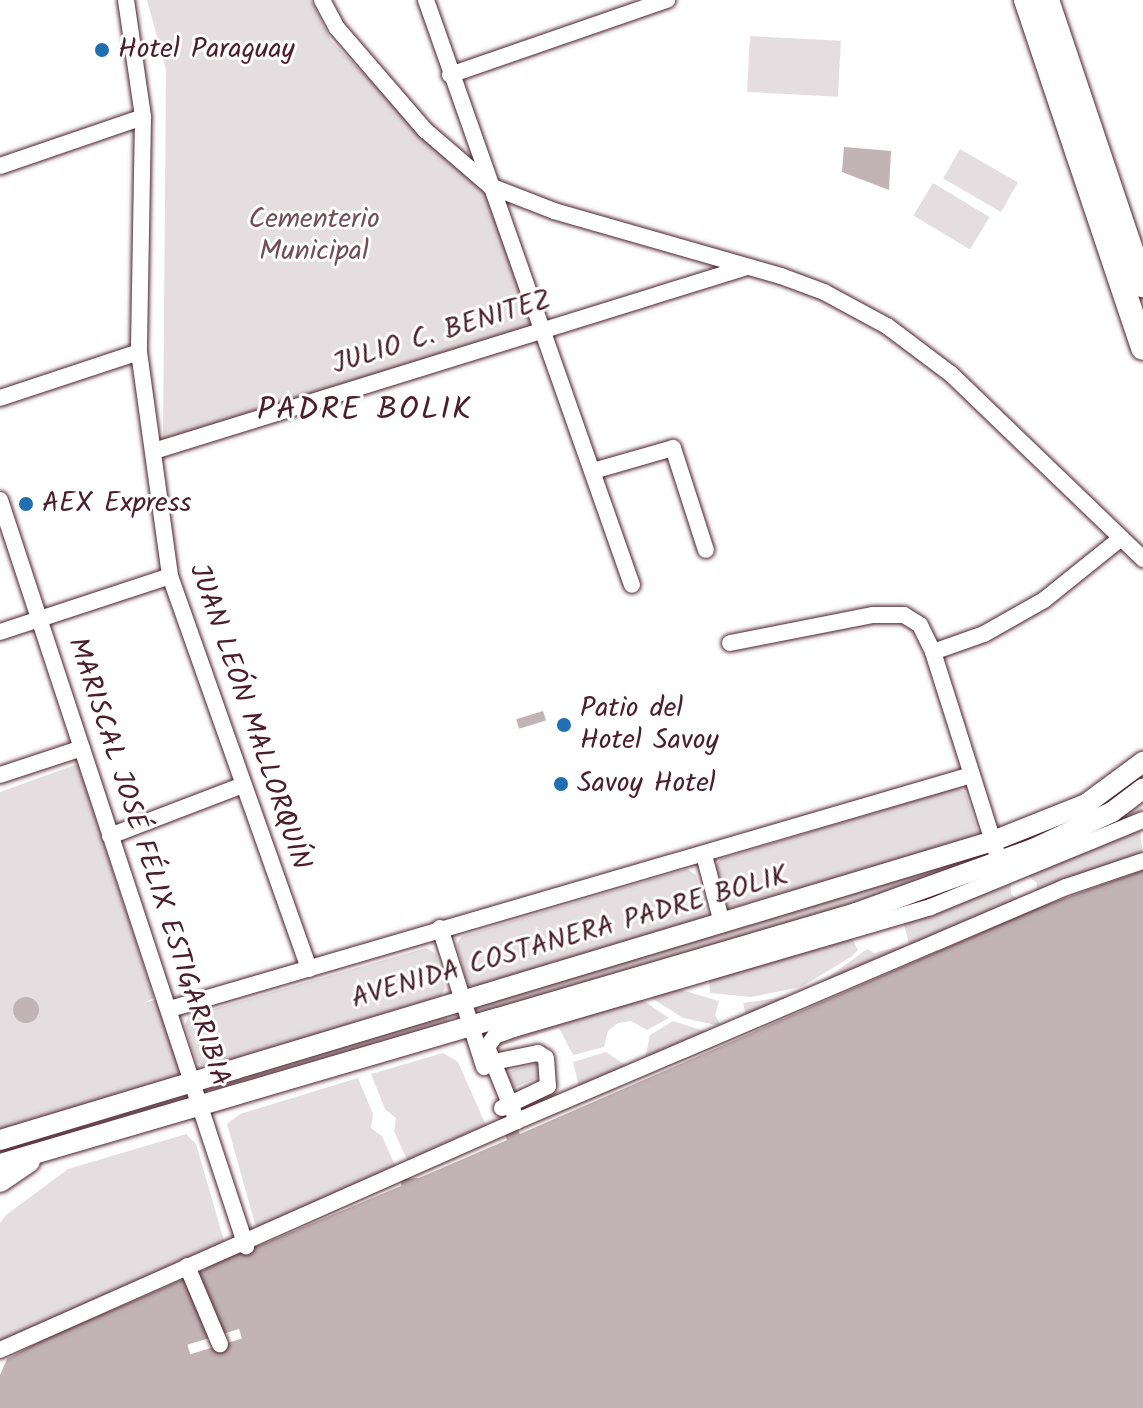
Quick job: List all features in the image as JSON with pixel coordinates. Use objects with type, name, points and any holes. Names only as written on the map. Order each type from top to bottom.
[{"type":"highway","points":[[1026,0],[1143,348]]},
{"type":"highway","points":[[1047,0],[1143,285]]},
{"type":"main road","name":"AVENIDA COSTANERA PADRE BOLIK","points":[[0,1140],[993,841],[1086,804],[1143,762]]},
{"type":"main road","name":"AVENIDA COSTANERA PADRE BOLIK","points":[[0,1164],[856,913],[1000,862],[1112,812],[1143,789]]},
{"type":"main road","points":[[0,1182],[58,1145]]},
{"type":"street","name":"JUAN LEÓN MALLORQUÍN","points":[[126,0],[143,117],[139,352],[170,576],[309,969]]},
{"type":"street","points":[[322,0],[337,28],[425,130],[490,186],[554,211],[824,292],[887,326],[962,385],[1143,559]]},
{"type":"street","points":[[426,0],[632,585]]},
{"type":"street","points":[[450,75],[667,0]]},
{"type":"street","points":[[0,166],[143,117]]},
{"type":"street","name":"JULIO C. BENITEZ","points":[[154,451],[745,267]]},
{"type":"street","points":[[0,398],[139,352]]},
{"type":"street","points":[[593,471],[673,448],[706,550]]},
{"type":"street","name":"MARISCAL JOSÉ FÉLIX ESTIGARRIBIA","points":[[0,500],[110,836],[195,1082],[245,1244]]},
{"type":"street","points":[[933,652],[984,634],[1044,600],[1121,538]]},
{"type":"street","points":[[0,632],[170,576]]},
{"type":"street","points":[[730,643],[873,615],[904,615],[920,625],[933,652],[1000,862]]},
{"type":"street","points":[[0,775],[82,748]]},
{"type":"street","points":[[170,1009],[971,775]]},
{"type":"street","points":[[110,836],[243,785]]},
{"type":"street","points":[[488,1063],[487,1047],[500,1034],[931,907],[1143,820]]},
{"type":"street","points":[[704,855],[722,923]]},
{"type":"street","points":[[0,1350],[187,1266],[245,1244],[1066,887],[1143,861]]},
{"type":"street","points":[[440,928],[467,1028],[488,1063],[512,1126]]},
{"type":"street","points":[[488,1063],[538,1053],[546,1058],[548,1086],[505,1106]]},
{"type":"street","points":[[187,1266],[220,1344]]},
{"type":"green space","name":"Cementerio Municipal","points":[[147,0],[311,0],[331,41],[485,192],[533,325],[163,440],[166,70]]},
{"type":"green space","points":[[750,36],[841,41],[838,97],[747,92]]},
{"type":"green space","points":[[960,149],[1018,182],[1001,212],[943,178]]},
{"type":"green space","points":[[933,183],[990,217],[970,250],[913,216]]},
{"type":"green space","points":[[78,764],[154,998],[143,1003],[166,997],[195,1082],[0,1140],[0,792]]},
{"type":"green space","points":[[957,788],[965,792],[979,836],[728,909],[716,866],[720,859]]},
{"type":"green space","points":[[1140,830],[1143,855],[1036,895],[1037,883],[1028,876]]},
{"type":"green space","points":[[985,851],[986,856],[928,882],[484,1013],[476,1009],[475,1004]]},
{"type":"green space","points":[[687,869],[696,875],[707,914],[703,921],[475,987],[467,984],[457,944],[462,936]]},
{"type":"green space","points":[[1011,884],[1011,894],[1020,901],[746,1016],[743,1003],[791,996],[819,984],[867,949],[874,953],[909,944],[904,924]]},
{"type":"green space","points":[[851,937],[858,950],[851,957],[801,987],[751,997],[710,993],[709,979]]},
{"type":"green space","points":[[426,948],[436,954],[445,988],[441,996],[207,1067],[197,1063],[185,1025],[189,1016]]},
{"type":"green space","points":[[678,989],[719,1001],[715,1015],[721,1026],[683,1018],[650,997]]},
{"type":"green space","points":[[638,997],[669,1018],[647,1030],[631,1021],[618,1023],[608,1031],[604,1047],[573,1055],[559,1028],[490,1049],[492,1041]]},
{"type":"green space","points":[[447,1014],[447,1024],[210,1090],[209,1086]]},
{"type":"green space","points":[[673,1021],[714,1034],[645,1059],[650,1035]]},
{"type":"green space","points":[[606,1052],[628,1067],[580,1090],[573,1062]]},
{"type":"green space","points":[[443,1053],[458,1062],[488,1130],[409,1164],[394,1131],[396,1118],[385,1109],[371,1074]]},
{"type":"green space","points":[[539,1063],[542,1076],[509,1090],[502,1073]]},
{"type":"green space","points":[[358,1078],[373,1114],[371,1128],[382,1136],[397,1170],[257,1231],[227,1124],[240,1114]]},
{"type":"green space","points":[[185,1093],[186,1100],[0,1156],[0,1145]]},
{"type":"green space","points":[[186,1134],[196,1144],[225,1244],[0,1345],[0,1223],[6,1215],[68,1169]]},
{"type":"shaded area","points":[[844,147],[891,151],[889,190],[842,172]]},
{"type":"shaded area","points":[[543,711],[546,721],[519,729],[516,719]]},
{"type":"shaded area","points":[[1143,870],[1143,1408],[0,1408],[0,1375],[7,1359],[42,1340],[196,1274],[253,1243],[256,1247],[401,1186],[402,1179],[419,1178],[507,1140],[505,1135],[517,1129],[520,1134],[1035,909]]},
{"type":"shaded area","points":[[26,997],[35,1001],[39,1010],[35,1019],[26,1023],[17,1019],[13,1010],[17,1001]]},
{"type":"pier","points":[[239,1329],[242,1339],[190,1354],[187,1345]]},
{"type":"place","name":"Hotel Paraguay","points":[[102,50]]},
{"type":"place","name":"AEX Express","points":[[26,504]]},
{"type":"place","name":"Patio del Hotel Savoy","points":[[564,725]]},
{"type":"place","name":"Savoy Hotel","points":[[561,784]]},
{"type":"district","name":"PADRE BOLIK","points":[[365,411]]}]
